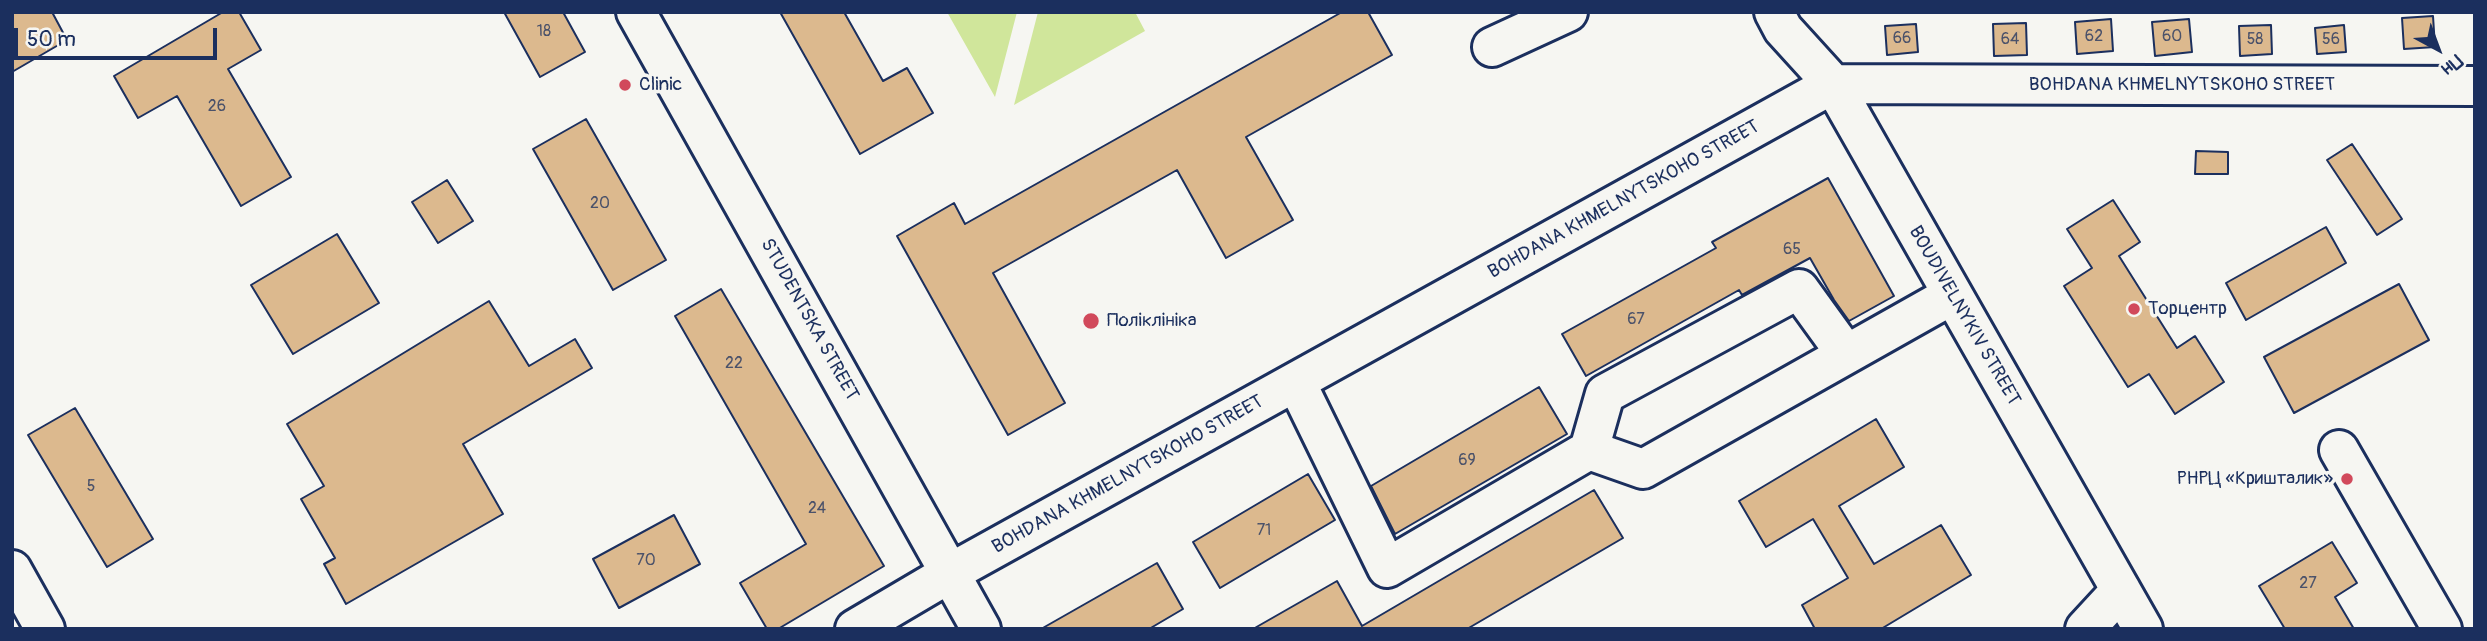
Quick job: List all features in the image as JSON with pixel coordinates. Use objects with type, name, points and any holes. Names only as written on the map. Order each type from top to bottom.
[{"type":"street","name":"STUDENTSKA STREET","points":[[636,12],[981,629]]},
{"type":"street","points":[[1492,47],[1568,12]]},
{"type":"street","name":"BOUDIVELNYKIV STREET","points":[[1774,12],[1783,29],[1833,85],[2143,629]]},
{"type":"street","name":"BOHDANA KHMELNYTSKOHO STREET","points":[[855,629],[950,573],[1833,85],[2475,86]]},
{"type":"street","points":[[1296,382],[1387,568],[1589,450],[1605,394],[1799,289],[1846,354]]},
{"type":"street","points":[[1589,450],[1643,469],[1952,295]]},
{"type":"street","points":[[2339,450],[2442,629]]},
{"type":"street","points":[[12,570],[45,629]]},
{"type":"street","points":[[2085,629],[2121,590]]},
{"type":"green space","points":[[947,12],[1017,12],[995,97]]},
{"type":"green space","points":[[1038,12],[1135,12],[1145,31],[1014,105]]},
{"type":"building","points":[[12,12],[52,12],[67,40],[12,72]]},
{"type":"building","points":[[223,12],[239,12],[261,50],[228,69],[291,177],[241,206],[177,96],[138,118],[114,76]]},
{"type":"building","points":[[504,12],[563,12],[585,52],[540,77]]},
{"type":"building","points":[[780,12],[844,12],[883,81],[907,68],[933,113],[860,154]]},
{"type":"building","points":[[1342,12],[1368,12],[1392,55],[1246,137],[1293,220],[1226,258],[1177,170],[993,273],[1065,403],[1008,435],[897,236],[954,203],[965,224]]},
{"type":"building","points":[[2433,16],[2435,47],[2404,49],[2402,18]]},
{"type":"building","points":[[2111,19],[2113,51],[2077,54],[2075,22]]},
{"type":"building","points":[[2189,19],[2192,52],[2155,56],[2152,22]]},
{"type":"building","points":[[2026,23],[2027,55],[1994,56],[1993,24]]},
{"type":"building","points":[[1916,24],[1918,52],[1887,55],[1885,26]]},
{"type":"building","points":[[2271,25],[2272,54],[2240,56],[2239,26]]},
{"type":"building","points":[[2344,25],[2346,52],[2317,54],[2315,28]]},
{"type":"building","points":[[586,119],[666,260],[613,290],[533,149]]},
{"type":"building","points":[[2352,144],[2402,219],[2377,235],[2327,160]]},
{"type":"building","points":[[2196,151],[2228,152],[2228,174],[2195,174]]},
{"type":"building","points":[[1828,178],[1894,296],[1849,321],[1810,258],[1742,295],[1739,290],[1586,376],[1562,334],[1716,248],[1712,242]]},
{"type":"building","points":[[447,180],[473,221],[438,243],[412,202]]},
{"type":"building","points":[[2113,200],[2140,242],[2119,256],[2177,348],[2195,336],[2224,382],[2175,414],[2149,374],[2128,387],[2064,286],[2092,268],[2067,229]]},
{"type":"building","points":[[2326,227],[2346,263],[2246,320],[2226,283]]},
{"type":"building","points":[[337,234],[379,303],[293,354],[251,285]]},
{"type":"building","points":[[2399,284],[2429,340],[2294,413],[2264,357]]},
{"type":"building","points":[[721,289],[884,566],[778,629],[767,629],[740,583],[806,544],[675,316]]},
{"type":"building","points":[[489,301],[529,366],[575,339],[592,368],[463,444],[503,514],[346,604],[324,564],[335,558],[301,499],[324,486],[287,424]]},
{"type":"building","points":[[1539,387],[1567,434],[1395,534],[1371,486]]},
{"type":"building","points":[[75,408],[153,539],[107,567],[28,435]]},
{"type":"building","points":[[1876,419],[1904,467],[1839,506],[1874,564],[1941,525],[1971,575],[1881,629],[1815,629],[1802,605],[1848,578],[1813,519],[1766,547],[1739,501]]},
{"type":"building","points":[[1308,474],[1335,520],[1220,588],[1193,542]]},
{"type":"building","points":[[1594,490],[1623,538],[1467,629],[1253,629],[1337,581],[1362,626]]},
{"type":"building","points":[[674,515],[700,564],[619,608],[593,559]]},
{"type":"building","points":[[2332,542],[2357,583],[2335,597],[2354,629],[2285,629],[2259,586]]},
{"type":"building","points":[[1157,563],[1183,609],[1149,629],[1041,629]]},
{"type":"place","name":"Clinic","points":[[625,85]]},
{"type":"place","name":"Торцентр","points":[[2134,309]]},
{"type":"place","name":"Поліклініка","points":[[1091,321]]},
{"type":"place","name":"РНРЦ «Кришталик»","points":[[2347,479]]}]
